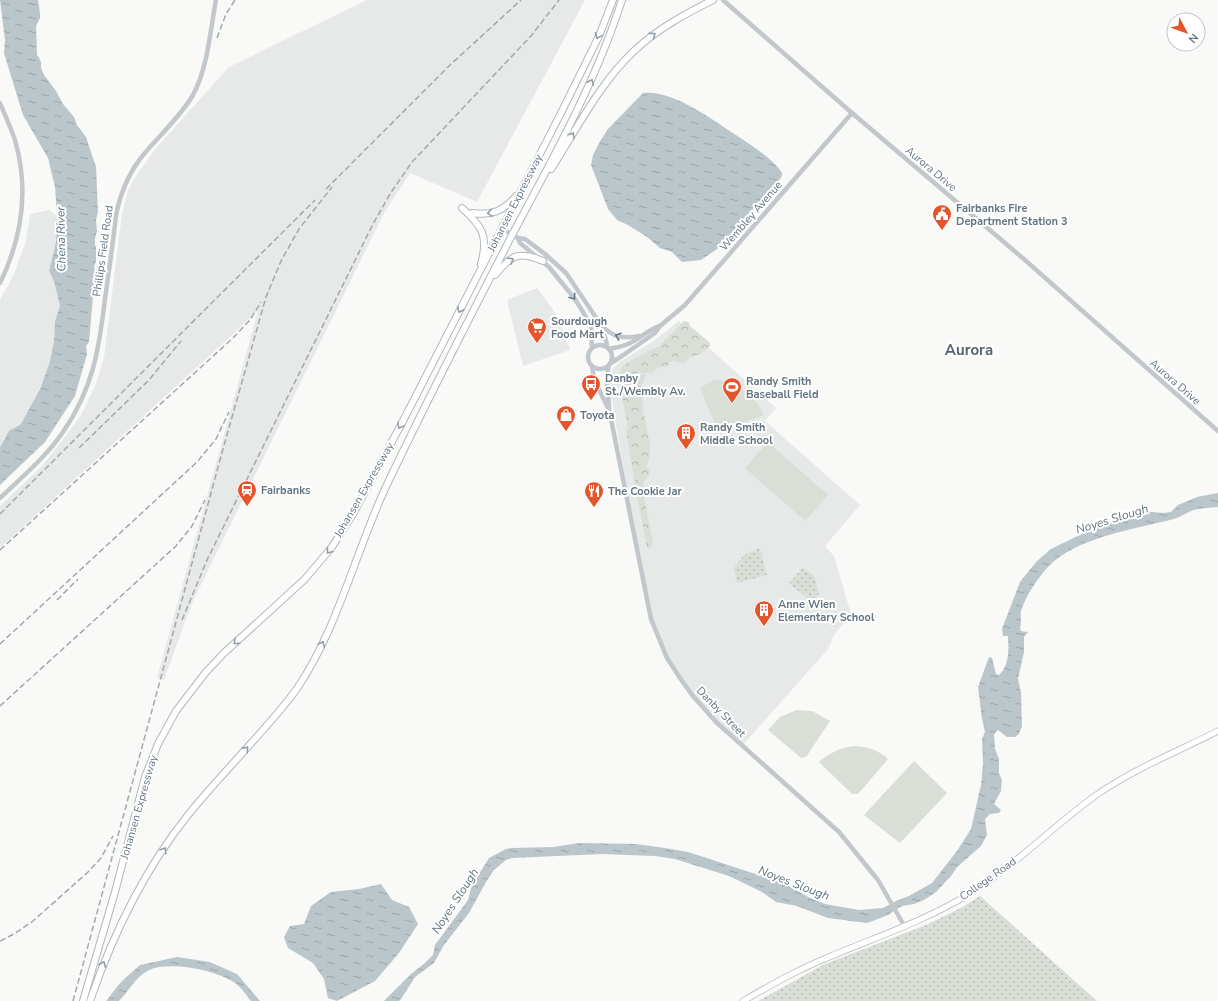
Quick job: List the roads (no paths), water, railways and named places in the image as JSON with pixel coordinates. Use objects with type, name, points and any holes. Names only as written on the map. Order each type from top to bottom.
[{"type":"highway","name":"Johansen Expressway","points":[[83,1001],[115,892],[144,782],[152,758],[166,730],[185,699],[206,672],[224,653],[304,579],[317,565],[341,533],[368,486],[524,186],[586,64],[613,0]]},
{"type":"highway","name":"Johansen Expressway","points":[[90,1001],[118,929],[139,889],[162,853],[188,816],[212,787],[279,712],[315,660],[384,491],[487,285],[515,237],[595,72],[622,0]]},
{"type":"highway","points":[[530,204],[599,93],[621,64],[657,31],[713,0]]},
{"type":"highway","points":[[472,213],[489,214],[499,211],[512,201],[524,186]]},
{"type":"highway","points":[[462,208],[480,227],[484,238],[484,252],[478,276]]},
{"type":"highway","points":[[487,285],[503,266],[514,257],[525,255],[543,261]]},
{"type":"main road","name":"College Road","points":[[743,1001],[794,972],[905,927],[949,905],[989,881],[1104,790],[1142,768],[1218,731]]},
{"type":"street","name":"Phillips Field Road","points":[[0,498],[53,446],[69,422],[85,392],[92,375],[99,346],[116,215],[121,196],[128,178],[136,164],[180,114],[196,89],[204,66],[216,0]]},
{"type":"street","name":"Aurora Drive","points":[[723,0],[852,113],[1025,260],[1218,431]]},
{"type":"street","points":[[0,103],[16,145],[22,175],[23,196],[16,243],[0,283]]},
{"type":"street","name":"Wembley Avenue","points":[[610,364],[655,333],[660,326],[685,305],[852,113]]},
{"type":"street","points":[[502,229],[515,237],[520,243],[543,261],[555,273],[575,299],[591,325],[592,348]]},
{"type":"street","points":[[515,237],[525,239],[545,254],[566,273],[599,322],[609,333],[626,338],[641,336]]},
{"type":"street","points":[[599,322],[612,356],[610,364],[606,368],[598,369],[589,363],[587,356],[592,348],[599,344],[608,348]]},
{"type":"street","name":"Wembley Avenue","points":[[608,348],[624,346],[660,326]]},
{"type":"street","name":"Danby Street","points":[[610,364],[606,378],[609,410],[651,619],[667,658],[692,695],[716,722],[840,832],[878,880],[905,927]]},
{"type":"street","name":"Danby Street","points":[[592,366],[594,379],[609,410]]},
{"type":"water","name":"Chena River","points":[[0,0],[38,0],[40,18],[36,26],[37,55],[41,62],[41,68],[44,75],[56,91],[63,104],[74,117],[77,125],[86,137],[96,167],[98,212],[96,220],[96,261],[94,267],[95,273],[89,342],[86,346],[87,354],[75,396],[45,442],[0,485],[0,447],[9,431],[21,424],[40,389],[50,361],[54,341],[55,321],[60,306],[54,281],[49,271],[56,242],[57,216],[55,187],[48,158],[23,115],[4,53],[5,40]]},
{"type":"water","points":[[643,93],[654,93],[667,96],[692,107],[760,152],[781,171],[781,178],[717,249],[701,260],[682,262],[672,252],[660,248],[647,237],[617,220],[608,209],[591,165],[593,155],[608,129]]},
{"type":"water","points":[[1218,493],[1218,507],[1190,511],[1179,517],[1116,533],[1082,544],[1053,562],[1039,578],[1027,596],[1021,611],[1021,631],[1028,632],[1024,637],[1024,652],[1018,679],[1021,693],[1022,726],[1019,734],[1015,737],[1007,737],[998,730],[994,734],[995,749],[999,759],[999,773],[1002,780],[1001,791],[994,804],[1001,810],[999,813],[990,814],[985,819],[987,835],[981,846],[957,867],[936,892],[924,900],[914,904],[902,906],[888,915],[867,923],[828,918],[797,906],[776,902],[762,892],[729,876],[675,859],[655,856],[602,854],[512,858],[506,860],[494,870],[469,913],[444,945],[434,963],[415,977],[399,1001],[384,1001],[411,974],[433,955],[435,945],[468,900],[472,885],[489,858],[506,849],[553,847],[580,843],[636,844],[665,848],[688,852],[783,883],[810,898],[825,904],[859,910],[883,908],[932,883],[957,851],[971,829],[981,785],[983,764],[982,739],[985,732],[978,687],[989,657],[992,658],[996,674],[999,675],[1007,662],[1008,636],[1003,636],[1002,629],[1020,582],[1037,561],[1051,549],[1088,531],[1142,511],[1163,513],[1171,512],[1178,505],[1197,497]]},
{"type":"water","points":[[381,884],[392,900],[409,907],[418,924],[399,953],[375,981],[337,1001],[328,998],[324,979],[313,963],[288,948],[284,937],[290,926],[304,924],[311,906],[331,892],[359,889]]},
{"type":"water","points":[[177,957],[210,962],[237,974],[260,1001],[251,1001],[237,985],[227,978],[193,968],[169,966],[158,967],[144,973],[136,980],[119,1001],[106,1001],[121,982],[140,965]]},
{"type":"railway","points":[[217,38],[226,14],[235,0]]},
{"type":"railway","points":[[326,189],[449,66],[521,0]]},
{"type":"railway","points":[[182,620],[207,560],[373,224],[390,194],[412,162],[531,36],[559,0]]},
{"type":"railway","points":[[73,1001],[223,449],[266,297],[281,261],[299,229],[332,187]]},
{"type":"railway","points":[[0,514],[315,200]]},
{"type":"railway","points":[[0,550],[233,338],[250,320],[261,302]]},
{"type":"railway","points":[[79,448],[149,380],[181,341]]},
{"type":"railway","points":[[0,644],[197,462],[216,439],[229,412]]},
{"type":"railway","points":[[0,706],[176,546],[192,526],[205,500]]},
{"type":"railway","points":[[57,600],[78,579]]},
{"type":"railway","points":[[0,941],[14,934],[33,921],[88,872],[101,858],[113,836]]},
{"type":"place","name":"Fairbanks Fire Department Station 3","points":[[942,231]]},
{"type":"place","name":"Sourdough Food Mart","points":[[537,344]]},
{"type":"place","name":"Danby St./Wembly Av.","points":[[591,401]]},
{"type":"place","name":"Randy Smith Baseball Field","points":[[732,404]]},
{"type":"place","name":"Toyota","points":[[566,432]]},
{"type":"place","name":"Randy Smith Middle School","points":[[686,450]]},
{"type":"place","name":"Fairbanks","points":[[247,507]]},
{"type":"place","name":"The Cookie Jar","points":[[594,508]]},
{"type":"place","name":"Anne Wien Elementary School","points":[[764,627]]},
{"type":"district","name":"Aurora","points":[[969,350]]},
{"type":"water label","name":"Noyes Slough","points":[[1112,519]]},
{"type":"water label","name":"Noyes Slough","points":[[794,883]]},
{"type":"water label","name":"Noyes Slough","points":[[455,901]]}]
